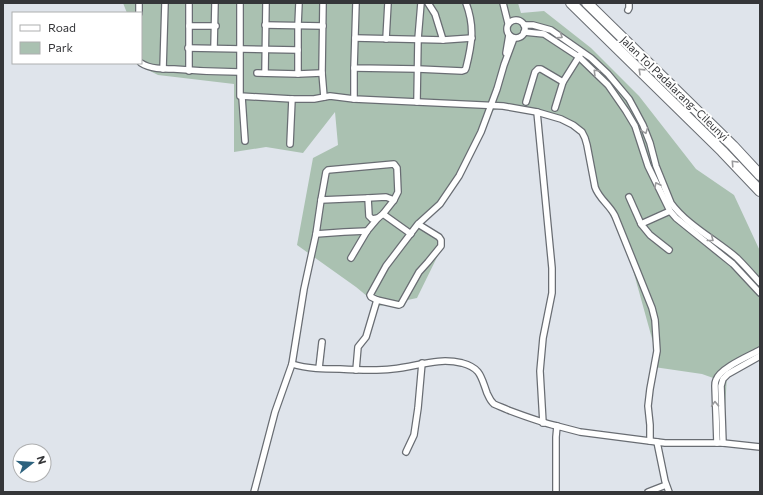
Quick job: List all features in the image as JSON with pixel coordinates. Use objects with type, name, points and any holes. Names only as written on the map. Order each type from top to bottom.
[{"type":"highway","name":"Jalan Tol Padalarang–Cileunyi","points":[[572,3],[722,151],[760,191]]},
{"type":"highway","name":"Jalan Tol Padalarang–Cileunyi","points":[[587,3],[760,175]]},
{"type":"street","points":[[163,69],[165,3]]},
{"type":"street","points":[[189,3],[189,71]]},
{"type":"street","points":[[214,48],[216,26],[215,3]]},
{"type":"street","points":[[240,3],[239,72],[245,141]]},
{"type":"street","points":[[265,73],[266,3]]},
{"type":"street","points":[[298,74],[299,3]]},
{"type":"street","points":[[323,3],[322,73],[324,97]]},
{"type":"street","points":[[354,98],[356,3]]},
{"type":"street","points":[[386,38],[388,3]]},
{"type":"street","points":[[417,102],[418,39],[421,3]]},
{"type":"street","points":[[428,3],[435,14],[443,40]]},
{"type":"street","points":[[354,68],[465,70],[471,49],[472,38],[472,28],[466,3]]},
{"type":"street","points":[[503,3],[511,21]]},
{"type":"street","points":[[628,10],[629,3]]},
{"type":"street","points":[[511,21],[520,21],[524,29]]},
{"type":"street","points":[[511,21],[507,29],[512,36]]},
{"type":"street","points":[[265,25],[322,26]]},
{"type":"street","points":[[512,36],[520,36],[524,29],[533,25],[551,30],[581,54],[608,85],[635,126],[648,166],[670,211],[676,218],[733,264],[760,293]]},
{"type":"street","points":[[189,26],[216,26]]},
{"type":"street","points":[[418,224],[439,237],[441,240],[440,246],[418,272],[401,304],[399,305],[377,300],[370,296],[386,266],[418,224],[440,204],[459,176],[480,132],[490,106],[512,36]]},
{"type":"street","points":[[355,38],[443,40],[472,38]]},
{"type":"street","points":[[188,48],[298,50]]},
{"type":"street","points":[[555,108],[563,82],[581,54]]},
{"type":"street","points":[[581,54],[591,58],[608,74],[629,100],[643,126],[656,166],[671,203],[683,216],[738,259],[760,284]]},
{"type":"street","points":[[142,64],[146,66],[163,69],[239,72]]},
{"type":"street","points":[[526,102],[535,72],[538,69],[541,69],[563,82]]},
{"type":"street","points":[[257,72],[298,74],[322,73]]},
{"type":"street","points":[[242,97],[292,99],[330,96],[520,109],[561,119],[573,125],[582,132],[587,145],[596,192],[612,210],[652,308],[655,320],[657,350],[648,406],[650,441]]},
{"type":"street","points":[[290,144],[292,99]]},
{"type":"street","points":[[537,112],[552,268],[552,293],[543,338],[540,371],[543,423]]},
{"type":"street","points":[[254,492],[275,412],[292,364],[304,289],[316,234],[326,172],[328,170],[394,164],[397,168],[398,192],[394,200],[383,214],[371,225],[351,258]]},
{"type":"street","points":[[321,200],[386,197],[394,200]]},
{"type":"street","points":[[368,198],[369,216],[372,219],[378,218]]},
{"type":"street","points":[[629,198],[641,224],[650,235],[669,250]]},
{"type":"street","points":[[641,224],[670,211]]},
{"type":"street","points":[[383,214],[411,234]]},
{"type":"street","points":[[316,234],[367,231]]},
{"type":"street","points":[[356,370],[358,347],[366,337],[377,300]]},
{"type":"street","points":[[319,368],[322,342]]},
{"type":"street","points":[[723,443],[718,386],[716,379],[726,368],[760,350]]},
{"type":"street","points":[[717,444],[718,386],[728,374],[760,356]]},
{"type":"street","points":[[292,364],[302,367],[356,370],[393,369],[442,360],[463,363],[474,367],[480,374],[490,399],[494,404],[543,423],[580,432],[665,443],[723,443],[760,447]]},
{"type":"street","points":[[406,452],[414,435],[422,363]]},
{"type":"street","points":[[556,492],[557,426]]},
{"type":"street","points":[[658,442],[668,492]]},
{"type":"street","points":[[648,492],[666,485]]},
{"type":"green space","points":[[123,3],[518,3],[521,13],[544,11],[591,48],[639,96],[696,169],[734,195],[760,251],[760,359],[727,375],[723,443],[717,443],[716,379],[702,374],[654,367],[656,353],[625,241],[597,192],[586,138],[555,117],[503,107],[489,112],[460,177],[421,223],[429,229],[442,247],[417,298],[379,306],[356,287],[297,245],[313,158],[338,145],[335,112],[303,153],[266,147],[234,152],[234,84],[158,75],[136,64],[142,64],[142,12],[127,12]]}]
